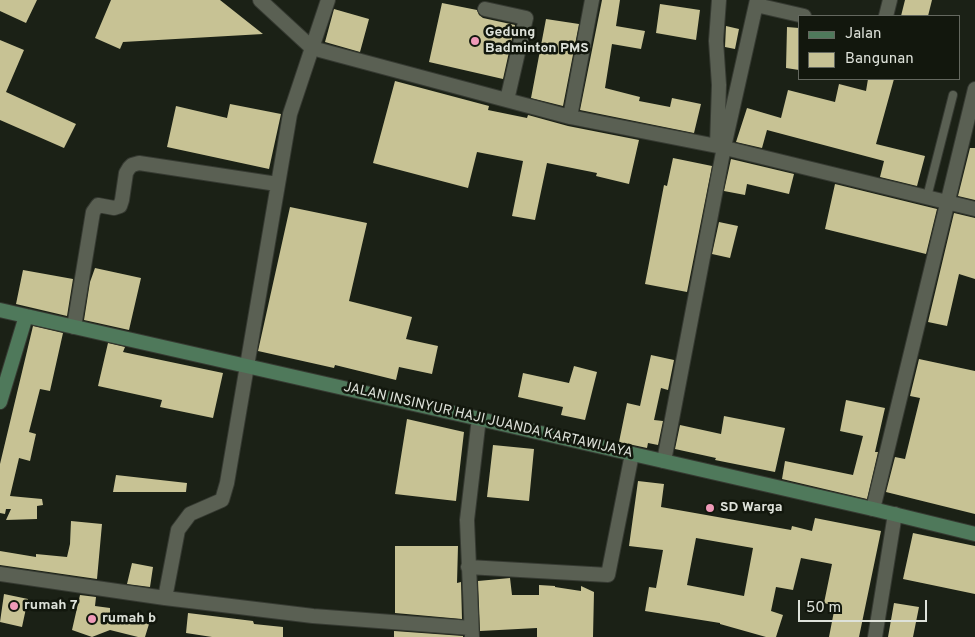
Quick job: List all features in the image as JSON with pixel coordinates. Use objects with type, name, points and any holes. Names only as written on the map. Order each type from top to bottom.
[{"type":"main road","name":"JALAN INSINYUR HAJI JUANDA KARTAWIJAYA","points":[[0,310],[480,418],[975,534]]},
{"type":"main road","points":[[0,402],[26,316]]},
{"type":"street","points":[[260,0],[312,48],[570,117],[721,147],[975,209]]},
{"type":"street","points":[[165,598],[178,530],[190,514],[222,500],[227,483],[290,114],[328,0]]},
{"type":"street","points":[[570,117],[592,0]]},
{"type":"street","points":[[718,0],[716,41],[721,147]]},
{"type":"street","points":[[886,15],[890,0]]},
{"type":"street","points":[[664,461],[721,147],[757,3],[800,15]]},
{"type":"street","points":[[485,9],[526,18],[507,100]]},
{"type":"street","points":[[873,509],[975,89]]},
{"type":"street","points":[[74,327],[94,212],[98,205],[114,208],[120,206],[126,173],[132,165],[139,163],[277,184]]},
{"type":"street","points":[[0,574],[165,598],[313,616],[471,632],[466,520],[480,418]]},
{"type":"street","points":[[468,567],[608,575],[632,454]]},
{"type":"street","points":[[875,637],[895,514]]},
{"type":"lane","points":[[927,197],[953,95]]},
{"type":"building","points":[[0,0],[37,0],[26,23],[0,11]]},
{"type":"building","points":[[111,0],[220,0],[263,34],[123,42],[120,49],[95,38]]},
{"type":"building","points":[[602,0],[620,0],[616,26],[645,31],[641,49],[612,44],[605,88],[640,97],[639,101],[670,107],[672,98],[701,104],[694,133],[580,110]]},
{"type":"building","points":[[905,0],[932,0],[928,15],[901,15]]},
{"type":"building","name":"Gedung Badminton PMS","points":[[442,3],[477,10],[483,18],[515,25],[503,79],[429,62]]},
{"type":"building","points":[[660,4],[700,10],[696,40],[656,33]]},
{"type":"building","points":[[334,9],[369,19],[360,52],[325,42]]},
{"type":"building","points":[[546,19],[579,24],[563,106],[531,98]]},
{"type":"building","points":[[726,26],[739,29],[735,49],[725,47]]},
{"type":"building","points":[[787,27],[798,28],[798,70],[786,68]]},
{"type":"building","points":[[0,40],[24,50],[6,92],[76,124],[64,148],[0,120]]},
{"type":"building","points":[[868,80],[894,80],[876,144],[925,156],[917,186],[880,177],[884,161],[767,130],[762,148],[736,142],[747,108],[781,118],[788,90],[835,102],[839,84],[866,91]]},
{"type":"building","points":[[395,81],[489,106],[488,110],[527,118],[528,115],[568,126],[639,140],[629,184],[596,176],[597,173],[547,163],[535,220],[512,216],[523,161],[477,152],[468,188],[373,163]]},
{"type":"building","points":[[230,104],[281,114],[269,169],[167,147],[176,106],[227,118]]},
{"type":"building","points":[[970,148],[975,148],[975,200],[958,196]]},
{"type":"building","points":[[673,158],[712,166],[687,292],[645,284],[664,185],[667,186]]},
{"type":"building","points":[[731,159],[794,174],[789,194],[747,184],[745,195],[724,191]]},
{"type":"building","points":[[835,184],[937,209],[926,254],[825,229]]},
{"type":"building","points":[[290,207],[367,223],[349,301],[412,317],[406,339],[438,346],[432,374],[399,367],[396,380],[335,365],[334,368],[258,351]]},
{"type":"building","points":[[954,213],[975,218],[975,279],[959,274],[947,326],[928,322]]},
{"type":"building","points":[[719,222],[738,226],[730,258],[712,254]]},
{"type":"building","points":[[95,268],[141,278],[129,330],[84,320],[90,282]]},
{"type":"building","points":[[23,270],[73,279],[67,316],[16,304]]},
{"type":"building","points":[[33,326],[63,333],[50,391],[40,389],[29,432],[36,434],[30,461],[19,458],[10,496],[42,499],[43,505],[37,506],[37,519],[6,520],[11,509],[6,509],[5,514],[0,513],[0,464]]},
{"type":"building","points":[[108,343],[125,347],[123,352],[223,373],[213,418],[160,407],[162,400],[98,386]]},
{"type":"building","points":[[651,355],[674,360],[668,390],[661,388],[654,420],[663,421],[658,445],[648,443],[647,448],[619,442],[627,403],[640,406]]},
{"type":"building","points":[[919,359],[975,371],[975,514],[886,492],[895,457],[905,459],[920,398],[910,396]]},
{"type":"building","points":[[574,366],[597,372],[585,420],[561,415],[563,407],[518,397],[523,373],[569,383]]},
{"type":"building","points":[[846,400],[885,408],[875,452],[878,452],[867,499],[782,479],[785,461],[853,475],[863,436],[840,431]]},
{"type":"building","points":[[724,416],[785,428],[775,472],[715,460],[716,458],[675,449],[680,425],[721,434]]},
{"type":"building","points":[[407,419],[464,432],[456,501],[395,494]]},
{"type":"building","points":[[493,445],[534,449],[529,501],[487,497]]},
{"type":"building","points":[[116,475],[187,483],[186,492],[113,492]]},
{"type":"building","points":[[638,481],[664,484],[661,507],[791,530],[792,526],[812,531],[815,518],[881,531],[859,637],[829,637],[835,606],[824,603],[832,564],[801,558],[793,590],[776,587],[771,611],[783,615],[776,637],[766,637],[720,623],[645,611],[649,587],[656,588],[663,550],[629,546]],"holes":[[[696,538],[753,548],[744,596],[687,585]]]},
{"type":"building","points":[[71,521],[102,524],[97,579],[0,565],[0,551],[36,557],[36,554],[67,557],[70,544]]},
{"type":"building","points":[[913,533],[975,546],[975,594],[903,579]]},
{"type":"building","points":[[395,546],[458,546],[457,583],[461,582],[462,619],[395,613]]},
{"type":"building","points":[[132,563],[153,567],[150,587],[127,584]]},
{"type":"building","points":[[510,578],[512,595],[539,595],[539,585],[581,591],[581,586],[594,592],[593,637],[537,637],[537,628],[480,631],[478,581]]},
{"type":"building","name":"rumah 7","points":[[4,594],[28,599],[22,627],[0,622]]},
{"type":"building","points":[[80,595],[96,597],[95,606],[110,608],[110,618],[149,624],[145,637],[110,630],[92,637],[72,630]]},
{"type":"building","points":[[894,603],[919,607],[913,637],[888,637]]},
{"type":"building","points":[[188,613],[253,621],[254,624],[283,627],[283,637],[212,637],[186,633]]},
{"type":"building","points":[[394,631],[463,636],[463,637],[394,637]]},
{"type":"place","name":"Gedung Badminton PMS","points":[[475,41]]},
{"type":"place","name":"SD Warga","points":[[710,508]]},
{"type":"place","name":"rumah 7","points":[[14,606]]},
{"type":"place","name":"rumah b","points":[[92,619]]}]
